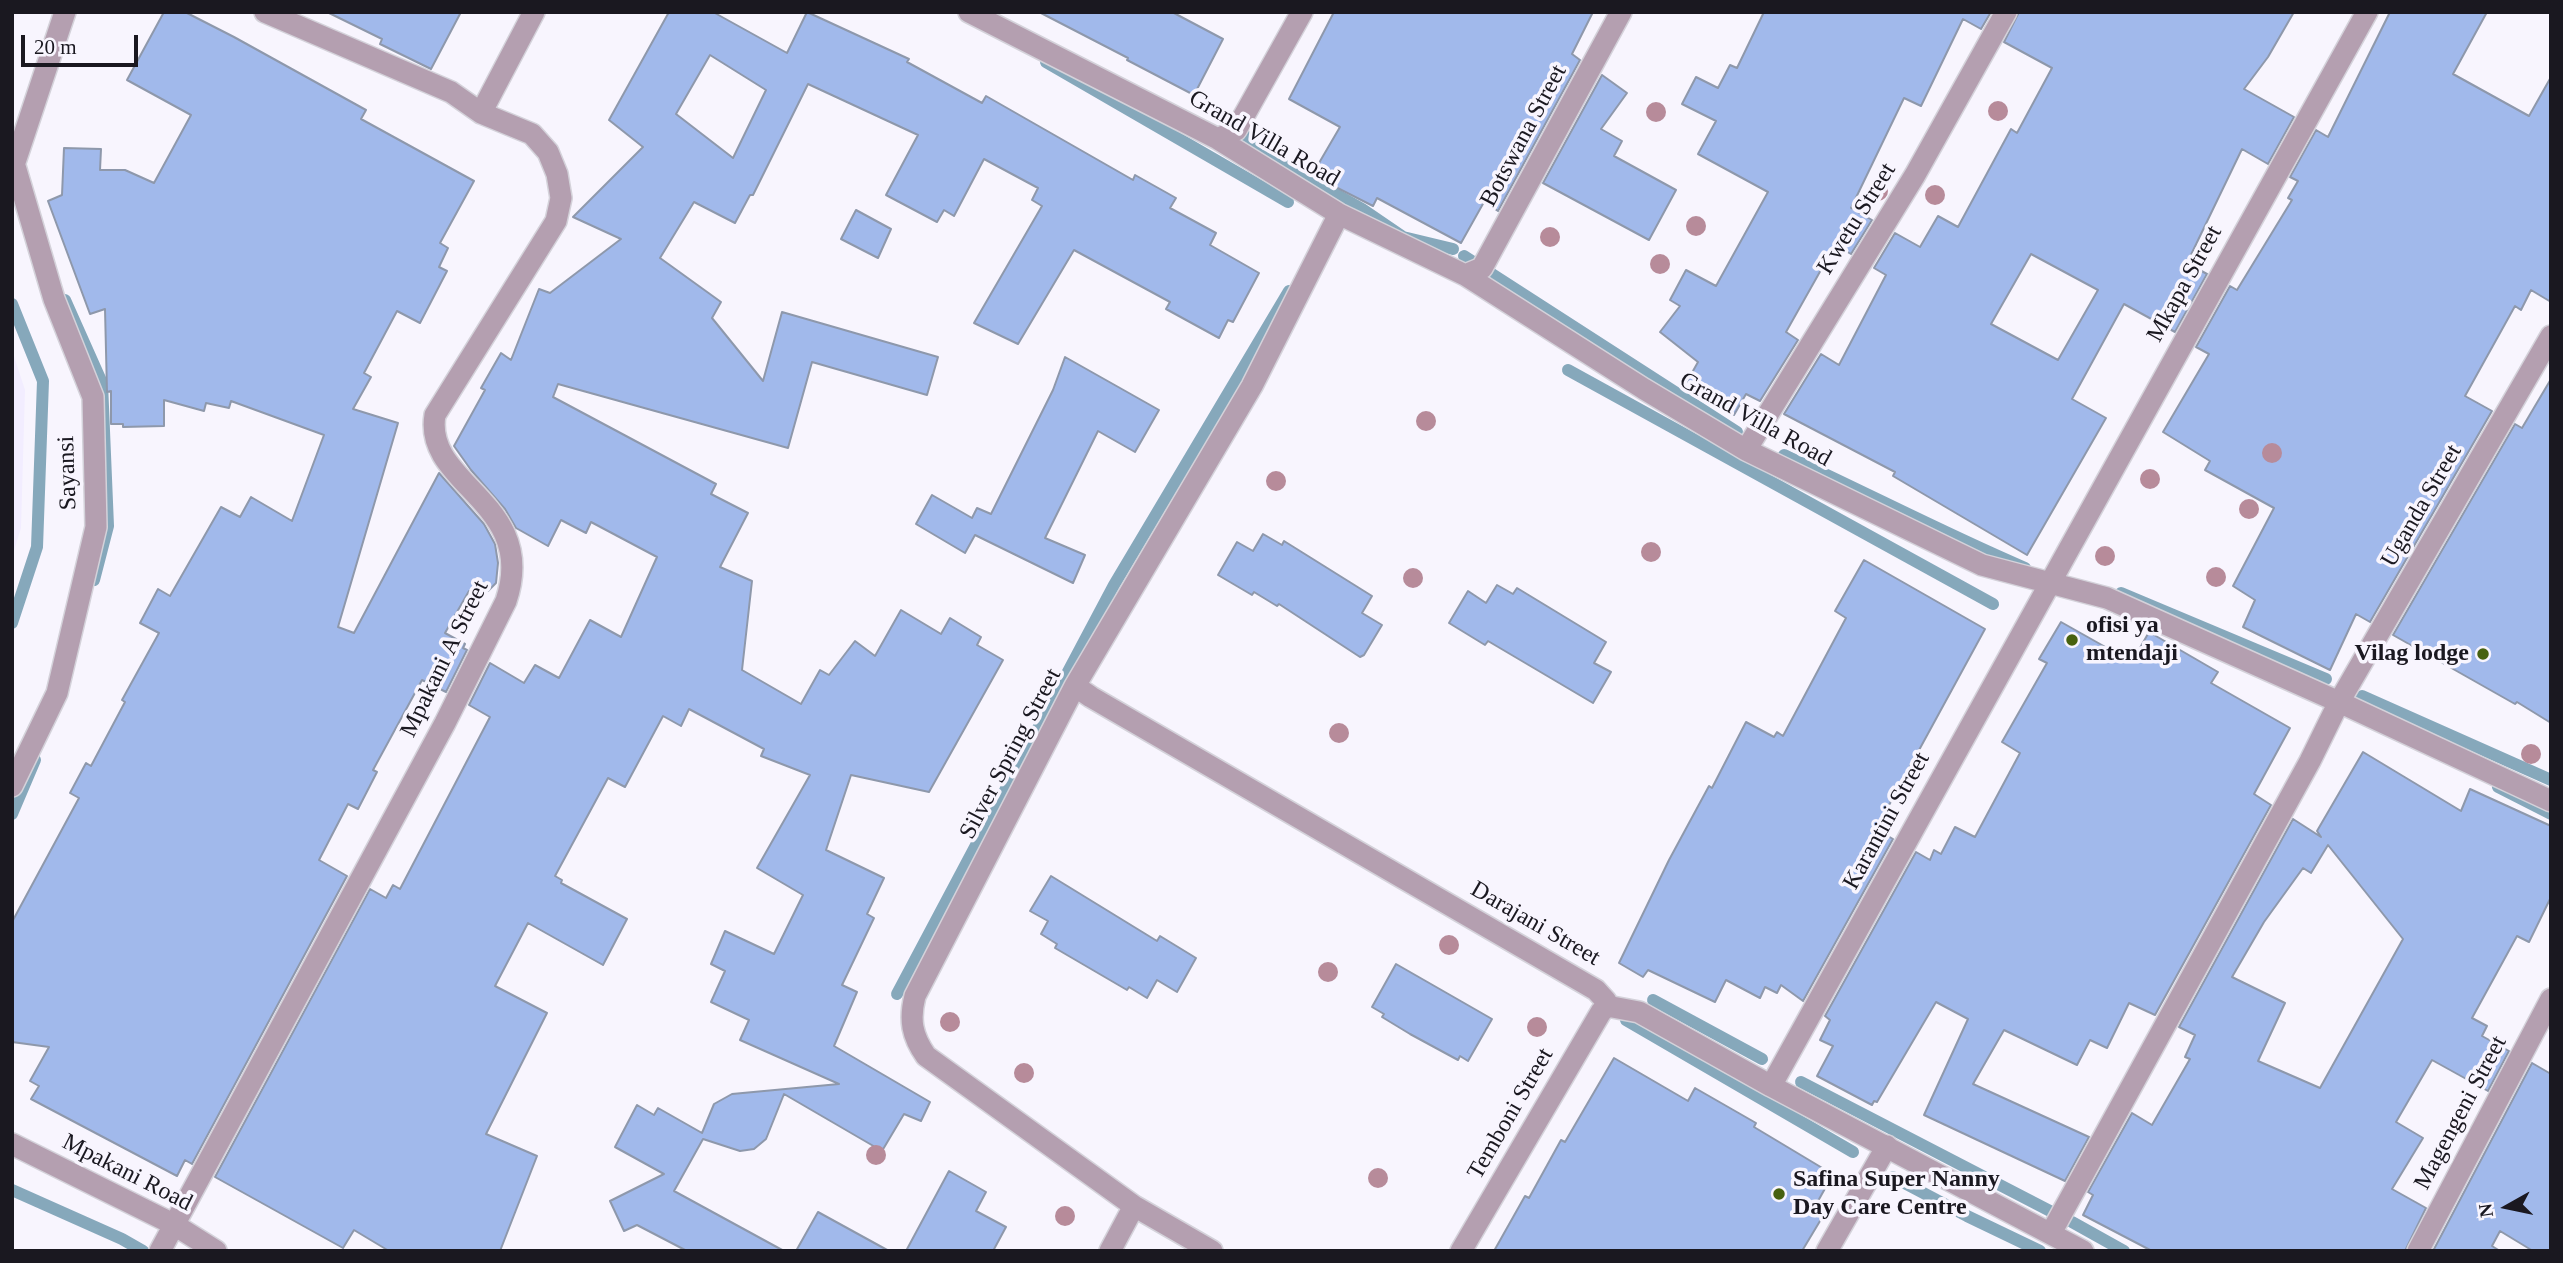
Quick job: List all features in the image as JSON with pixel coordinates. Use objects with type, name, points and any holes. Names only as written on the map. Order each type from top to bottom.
[{"type":"street","points":[[14,159],[65,12]]},
{"type":"street","name":"Mpakani A Street","points":[[160,1251],[445,723],[506,601],[513,581],[513,560],[508,540],[498,522],[439,451],[433,428],[435,415],[556,221],[561,198],[557,174],[548,152],[532,134],[481,113],[451,92],[265,12]]},
{"type":"street","points":[[481,113],[534,12]]},
{"type":"street","name":"Grand Villa Road","points":[[969,12],[1218,139],[1339,214],[1465,275],[1644,389],[1746,450],[1982,565],[2107,598],[2551,801]]},
{"type":"street","points":[[1218,139],[1236,130],[1302,12]]},
{"type":"street","name":"Botswana Street","points":[[1465,275],[1482,268],[1621,12]]},
{"type":"street","name":"Kwetu Street","points":[[1746,450],[1915,175],[2006,12]]},
{"type":"street","name":"Mkapa Street","points":[[2050,581],[2367,12]]},
{"type":"street","name":"Sayansi","points":[[12,786],[57,693],[96,527],[93,397],[54,299],[14,159]]},
{"type":"street","name":"Silver Spring Street","points":[[1212,1251],[1133,1206],[926,1056],[911,1028],[911,1012],[915,996],[1075,686],[1252,386],[1339,214]]},
{"type":"street","name":"Uganda Street","points":[[2051,1233],[2310,761],[2339,702],[2551,336]]},
{"type":"street","name":"Karantini Street","points":[[1771,1086],[2050,581]]},
{"type":"street","name":"Darajani Street","points":[[1075,686],[1595,990],[1606,1001],[1607,1006]]},
{"type":"street","name":"Magengeni Street","points":[[2418,1251],[2551,999]]},
{"type":"street","points":[[1607,1006],[1639,1012],[1771,1086],[2083,1251]]},
{"type":"street","name":"Temboni Street","points":[[1461,1251],[1607,1006]]},
{"type":"street","name":"Mpakani Road","points":[[12,1144],[173,1224],[216,1251]]},
{"type":"street","points":[[1827,1251],[1887,1146]]},
{"type":"street","points":[[1110,1251],[1133,1206]]},
{"type":"shaded area","points":[[12,350],[25,390],[21,528],[12,557]]},
{"type":"building","points":[[164,12],[185,12],[234,37],[366,110],[361,119],[474,181],[440,243],[448,248],[439,267],[447,271],[420,323],[397,311],[364,373],[371,377],[353,409],[398,423],[338,627],[354,633],[439,473],[484,524],[495,544],[498,563],[496,583],[488,591],[469,591],[445,633],[465,644],[463,648],[467,650],[446,692],[422,680],[373,770],[377,772],[358,809],[348,804],[319,860],[347,876],[192,1164],[185,1160],[177,1176],[31,1099],[39,1086],[30,1081],[49,1047],[12,1042],[12,922],[79,798],[70,793],[86,763],[91,766],[125,702],[122,700],[159,633],[140,623],[158,589],[170,596],[221,507],[240,517],[251,497],[292,521],[324,435],[231,401],[229,408],[206,403],[204,411],[164,400],[164,426],[123,427],[123,424],[111,424],[111,391],[107,392],[105,309],[90,314],[48,201],[62,195],[64,148],[101,149],[100,170],[125,170],[154,183],[191,115],[127,80]]},
{"type":"building","points":[[327,12],[461,12],[431,69],[380,44],[382,39]]},
{"type":"building","points":[[669,12],[713,12],[787,53],[807,12],[909,59],[907,62],[982,103],[986,96],[1133,180],[1135,175],[1176,198],[1170,208],[1216,233],[1210,245],[1259,273],[1233,322],[1228,320],[1219,338],[1166,309],[1170,302],[1074,250],[1018,344],[974,323],[1042,206],[1032,200],[1038,188],[984,159],[954,216],[944,210],[937,222],[886,195],[918,135],[808,84],[753,195],[750,195],[735,223],[694,202],[660,258],[721,302],[712,318],[763,381],[782,312],[938,357],[927,395],[812,362],[788,448],[558,384],[553,397],[716,484],[711,494],[748,513],[720,567],[752,581],[742,670],[801,704],[820,670],[829,675],[855,641],[875,656],[901,610],[941,634],[950,618],[981,637],[977,645],[1003,660],[929,792],[851,775],[826,850],[884,878],[867,914],[874,918],[842,985],[857,992],[834,1046],[930,1102],[921,1121],[904,1114],[882,1151],[784,1094],[766,1139],[754,1149],[740,1151],[703,1139],[674,1191],[784,1251],[687,1251],[637,1225],[624,1231],[610,1201],[664,1174],[615,1147],[637,1105],[654,1115],[658,1108],[702,1133],[714,1104],[732,1094],[839,1084],[740,1040],[749,1020],[711,1002],[725,971],[711,964],[725,931],[774,954],[803,895],[757,868],[810,775],[761,756],[764,749],[689,709],[681,726],[663,716],[625,787],[608,778],[555,876],[562,880],[561,883],[627,919],[603,965],[528,923],[495,986],[547,1013],[486,1134],[537,1156],[500,1251],[389,1251],[354,1230],[343,1248],[215,1177],[370,889],[386,898],[393,885],[400,889],[490,717],[469,705],[490,663],[524,683],[535,665],[559,678],[590,620],[621,637],[657,557],[591,522],[586,533],[561,520],[548,546],[516,528],[505,509],[454,446],[485,390],[481,388],[501,353],[511,360],[539,289],[550,293],[621,239],[573,217],[643,147],[609,120]],"holes":[[[710,55],[766,90],[733,158],[676,114]]]},
{"type":"building","points":[[1039,12],[1172,12],[1223,39],[1194,95]]},
{"type":"building","points":[[1334,12],[1593,12],[1572,54],[1580,60],[1498,211],[1484,202],[1461,243],[1377,198],[1373,206],[1312,175],[1340,127],[1289,99]]},
{"type":"building","points":[[1764,12],[1991,12],[1981,29],[1963,19],[1921,106],[1904,98],[1851,208],[1872,220],[1851,254],[1835,245],[1786,332],[1798,340],[1760,401],[1746,394],[1734,415],[1684,387],[1698,362],[1660,332],[1680,306],[1670,300],[1686,270],[1716,286],[1768,192],[1698,154],[1716,121],[1682,104],[1696,77],[1718,88],[1730,65],[1737,68]]},
{"type":"building","points":[[2019,12],[2294,12],[2268,57],[2244,89],[2294,117],[2268,164],[2242,149],[2187,263],[2207,274],[2175,332],[2124,304],[2072,399],[2106,418],[2027,555],[1893,476],[1895,472],[1784,414],[1821,354],[1839,365],[1886,275],[1874,268],[1895,233],[1920,247],[1938,216],[1958,227],[2011,129],[2017,133],[2052,68],[2004,42]],"holes":[[[2031,254],[2098,290],[2058,360],[1991,324]]]},
{"type":"building","points":[[2390,12],[2487,12],[2453,74],[2529,116],[2551,77],[2551,302],[2531,290],[2521,310],[2515,306],[2465,396],[2492,411],[2370,622],[2356,614],[2330,670],[2243,627],[2255,600],[2233,586],[2274,508],[2205,470],[2210,461],[2163,432],[2209,354],[2196,347],[2230,286],[2237,290],[2292,200],[2288,198],[2298,181],[2290,177],[2316,130],[2328,137]]},
{"type":"building","points":[[1602,75],[1627,93],[1601,129],[1622,141],[1614,156],[1676,190],[1649,240],[1543,183]]},
{"type":"building","points":[[856,210],[891,229],[878,258],[841,239]]},
{"type":"building","points":[[1065,357],[1159,410],[1135,452],[1098,431],[1045,538],[1085,555],[1073,583],[975,535],[965,553],[916,524],[932,495],[972,518],[977,508],[991,514],[1053,390]]},
{"type":"building","points":[[2551,379],[2551,723],[2393,635],[2515,424],[2522,428]]},
{"type":"building","points":[[1263,534],[1282,545],[1284,541],[1372,596],[1362,613],[1382,625],[1364,655],[1360,657],[1279,604],[1277,606],[1254,592],[1252,595],[1218,575],[1237,542],[1253,551]]},
{"type":"building","points":[[1864,560],[1985,629],[1876,829],[1893,839],[1803,1001],[1781,985],[1777,993],[1765,987],[1760,998],[1726,980],[1715,1002],[1648,970],[1643,977],[1619,963],[1669,860],[1709,786],[1712,788],[1746,722],[1774,737],[1777,732],[1783,736],[1846,618],[1835,611]]},
{"type":"building","points":[[1497,585],[1513,594],[1517,588],[1606,642],[1594,663],[1611,672],[1593,703],[1488,641],[1485,645],[1449,623],[1468,591],[1486,603]]},
{"type":"building","points":[[2061,622],[2132,662],[2149,632],[2218,672],[2211,683],[2290,728],[2254,794],[2271,805],[2155,1015],[2129,1003],[2107,1048],[2090,1040],[2077,1065],[2004,1030],[1973,1084],[2089,1137],[2065,1181],[1924,1115],[1968,1019],[1936,1002],[1877,1102],[1874,1101],[1872,1105],[1817,1076],[1833,1046],[1820,1040],[1830,1020],[1825,1016],[1916,852],[1930,860],[1934,850],[1941,854],[1955,827],[1975,837],[2020,753],[2002,742],[2047,663],[2039,659]]},
{"type":"building","points":[[2363,752],[2461,811],[2470,789],[2551,826],[2551,897],[2529,942],[2517,936],[2472,1018],[2487,1026],[2482,1036],[2509,1051],[2488,1091],[2432,1060],[2396,1122],[2423,1138],[2392,1189],[2426,1208],[2405,1251],[2152,1251],[2083,1215],[2093,1195],[2088,1192],[2132,1113],[2152,1125],[2190,1059],[2185,1057],[2195,1035],[2179,1027],[2293,819],[2321,837],[2317,831]],"holes":[[[2328,845],[2403,939],[2320,1088],[2258,1061],[2285,1003],[2232,977],[2264,922],[2303,868],[2311,873]]]},
{"type":"building","points":[[1051,876],[1157,941],[1160,936],[1196,958],[1177,992],[1157,980],[1147,998],[1129,987],[1127,990],[1055,948],[1057,944],[1041,934],[1048,921],[1030,911]]},
{"type":"building","points":[[1396,964],[1492,1019],[1468,1061],[1460,1056],[1458,1060],[1410,1034],[1382,1017],[1384,1014],[1372,1007]]},
{"type":"building","points":[[1614,1058],[1688,1101],[1695,1088],[1756,1123],[1754,1127],[1824,1169],[1818,1179],[1827,1185],[1813,1210],[1823,1216],[1802,1251],[1494,1251],[1525,1196],[1529,1198],[1561,1140],[1565,1142]]},
{"type":"building","points":[[2532,1063],[2551,1074],[2551,1251],[2533,1251],[2500,1231],[2492,1246],[2500,1251],[2433,1251]]},
{"type":"building","points":[[949,1171],[986,1192],[976,1211],[1006,1227],[993,1251],[906,1251]]},
{"type":"building","points":[[818,1212],[889,1251],[796,1251]]},
{"type":"waterway","points":[[1046,62],[1288,202]]},
{"type":"waterway","points":[[1227,121],[1278,162],[1362,209],[1403,237],[1453,249]]},
{"type":"waterway","points":[[1464,256],[1737,432]]},
{"type":"waterway","points":[[897,994],[1114,585],[1289,291]]},
{"type":"waterway","points":[[65,300],[102,383],[108,526],[94,580]]},
{"type":"waterway","points":[[12,304],[43,381],[37,547],[12,623]]},
{"type":"waterway","points":[[1568,370],[1993,604]]},
{"type":"waterway","points":[[1784,455],[2025,568]]},
{"type":"waterway","points":[[2121,593],[2326,679]]},
{"type":"waterway","points":[[2362,696],[2551,780]]},
{"type":"waterway","points":[[12,814],[35,760]]},
{"type":"waterway","points":[[2498,787],[2551,814]]},
{"type":"waterway","points":[[1653,1000],[1762,1059]]},
{"type":"waterway","points":[[1626,1020],[1853,1152]]},
{"type":"waterway","points":[[1801,1082],[2052,1212]]},
{"type":"waterway","points":[[1893,1177],[2040,1251]]},
{"type":"waterway","points":[[12,1190],[143,1251]]},
{"type":"waterway","points":[[2072,1222],[2124,1251]]},
{"type":"place","name":"ofisi ya mtendaji","points":[[2072,640]]},
{"type":"place","name":"Vilag lodge","points":[[2483,654]]},
{"type":"place","name":"Safina Super Nanny Day Care Centre","points":[[1779,1194]]}]
